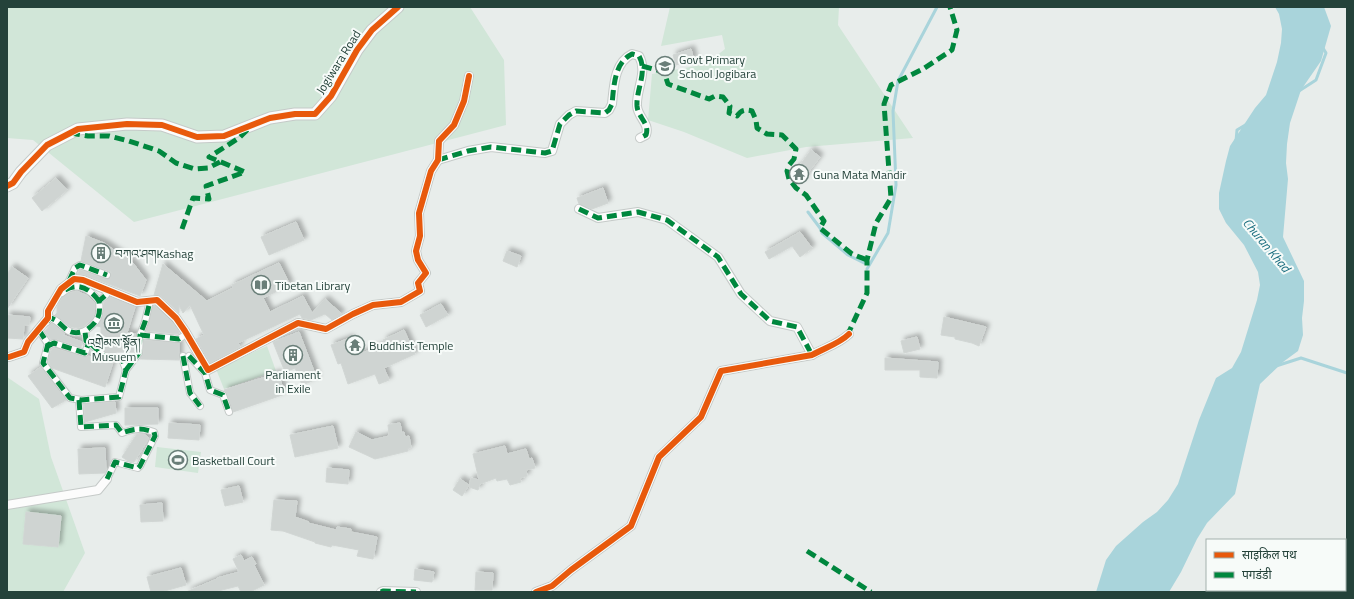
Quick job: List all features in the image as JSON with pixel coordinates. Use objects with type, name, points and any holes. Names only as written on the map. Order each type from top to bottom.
[{"type":"street","name":"Jogiwara Road","points":[[7,186],[14,183],[21,172],[47,145],[78,129],[127,124],[162,124],[197,137],[224,136],[270,118],[295,114],[315,114],[331,96],[357,50],[372,30],[398,7]]},
{"type":"street","points":[[438,160],[468,151],[491,147],[545,153],[552,151],[560,124],[570,115],[576,111],[605,113],[609,110],[612,104],[618,68],[626,57],[632,54],[639,56],[642,61],[643,72],[637,106],[641,118],[647,126],[647,131],[646,135],[640,138]]},
{"type":"street","points":[[39,331],[48,318],[48,311],[60,291],[74,279],[83,280],[137,302],[157,300],[176,318],[208,370],[298,323],[326,329],[353,314],[374,305],[401,302],[420,291],[418,283],[426,273],[418,260],[416,251],[420,236],[419,214],[431,171],[438,160],[439,141],[454,125],[464,101],[469,76]]},
{"type":"street","points":[[579,209],[598,218],[638,212],[667,220],[718,256],[741,294],[770,320],[797,327],[812,355]]},
{"type":"street","points":[[67,284],[75,268],[80,265],[107,275]]},
{"type":"street","points":[[7,357],[24,352],[28,342],[50,318],[56,319],[64,328],[71,332],[77,333],[85,331],[96,323],[100,311],[99,300],[87,289],[74,287],[66,289],[61,293],[57,300]]},
{"type":"street","points":[[99,300],[106,295],[107,291]]},
{"type":"street","points":[[39,331],[48,344],[43,363],[70,398],[79,400],[119,397],[126,370],[139,353],[140,335],[150,301]]},
{"type":"street","points":[[85,331],[86,341],[105,357],[122,359],[126,370]]},
{"type":"street","points":[[536,592],[552,586],[571,570],[631,526],[660,457],[701,417],[721,371],[812,355],[842,340],[849,334]]},
{"type":"street","points":[[140,335],[179,339],[182,337]]},
{"type":"street","points":[[48,346],[54,343],[85,353],[89,342]]},
{"type":"street","points":[[200,406],[190,393],[186,356],[205,373],[210,390],[223,395],[229,412]]},
{"type":"street","points":[[7,505],[98,490],[107,479],[115,462],[138,468],[140,466],[155,436],[154,432],[142,428],[122,433],[116,425],[81,427],[79,400]]},
{"type":"street","points":[[381,592],[416,592]]},
{"type":"green space","points":[[7,7],[470,7],[504,60],[506,125],[134,222],[33,140],[7,138]]},
{"type":"green space","points":[[670,7],[839,7],[838,25],[913,138],[806,147],[747,158],[684,132],[648,120],[652,74],[706,64],[725,49],[722,35],[661,46]]},
{"type":"green space","points":[[267,346],[276,371],[224,389],[216,369]]},
{"type":"green space","points":[[7,377],[39,399],[51,457],[85,553],[63,592],[7,592]]},
{"type":"green space","name":"Basketball Court","points":[[157,447],[201,452],[198,473],[155,467]]},
{"type":"water","points":[[1275,7],[1324,7],[1331,26],[1321,61],[1301,90],[1290,123],[1287,144],[1286,163],[1288,179],[1283,237],[1304,281],[1302,318],[1303,335],[1298,351],[1283,362],[1260,384],[1235,494],[1207,523],[1169,592],[1096,592],[1106,560],[1116,546],[1143,522],[1157,512],[1168,500],[1178,484],[1199,420],[1216,378],[1232,368],[1241,352],[1257,300],[1260,285],[1258,272],[1244,245],[1226,223],[1219,209],[1219,193],[1230,146],[1255,108],[1266,95],[1277,62],[1282,29],[1279,14]]},
{"type":"building","name":"Govt Primary School Jogibara","points":[[691,49],[694,60],[676,65],[673,55]]},
{"type":"building","points":[[811,150],[820,157],[801,182],[791,175]]},
{"type":"building","points":[[56,178],[67,190],[42,211],[32,198]]},
{"type":"building","points":[[603,188],[608,203],[592,209],[579,204],[577,198]]},
{"type":"building","points":[[296,222],[304,240],[269,255],[261,237]]},
{"type":"building","points":[[800,232],[812,248],[800,257],[792,246],[769,259],[765,252]]},
{"type":"building","points":[[86,236],[104,243],[133,263],[146,280],[140,296],[85,275],[77,274],[80,270],[106,279],[110,279],[111,276],[111,272],[109,271],[81,261]]},
{"type":"building","points":[[507,251],[521,256],[517,267],[503,261]]},
{"type":"building","points":[[279,263],[290,285],[263,298],[270,312],[303,296],[312,313],[325,299],[342,314],[332,320],[325,314],[311,320],[302,318],[300,314],[238,343],[240,347],[210,363],[196,339],[204,335],[190,305],[183,313],[179,305],[179,313],[161,296],[154,295],[163,264],[207,301],[233,288],[232,285]]},
{"type":"building","points":[[12,267],[28,278],[7,309],[7,274]]},
{"type":"building","points":[[77,291],[88,296],[95,303],[92,319],[83,327],[78,328],[71,327],[55,315],[62,297]]},
{"type":"building","points":[[110,297],[135,307],[127,333],[136,334],[134,352],[116,352],[116,354],[107,353],[101,347],[101,327],[97,326],[103,316],[104,303]]},
{"type":"building","points":[[441,304],[448,315],[426,327],[420,315]]},
{"type":"building","points":[[153,306],[155,306],[172,322],[179,334],[146,331]]},
{"type":"building","points":[[7,315],[30,317],[29,325],[24,325],[23,339],[7,338]]},
{"type":"building","points":[[944,317],[986,327],[979,346],[955,339],[955,337],[941,335]]},
{"type":"building","points":[[52,323],[65,334],[63,335],[82,342],[81,347],[55,339],[51,340],[45,331]]},
{"type":"building","points":[[404,330],[415,354],[384,368],[389,380],[379,384],[375,374],[348,384],[341,363],[338,364],[331,345],[350,338],[357,355],[385,344],[383,340]]},
{"type":"building","name":"Parliament in Exile","points":[[299,332],[317,379],[302,385],[295,368],[285,372],[273,342]]},
{"type":"building","points":[[917,337],[920,349],[904,353],[901,341]]},
{"type":"building","points":[[144,340],[179,343],[179,360],[140,359],[143,354]]},
{"type":"building","points":[[54,348],[84,357],[88,356],[113,362],[105,387],[52,368],[48,362],[50,353]]},
{"type":"building","points":[[885,358],[938,362],[937,378],[920,377],[920,370],[885,370]]},
{"type":"building","points":[[41,367],[66,400],[52,408],[28,376]]},
{"type":"building","points":[[278,373],[285,394],[233,412],[227,394],[224,390]]},
{"type":"building","points":[[115,402],[116,413],[85,422],[84,404]]},
{"type":"building","points":[[125,408],[158,408],[158,424],[125,425]]},
{"type":"building","points":[[169,423],[200,425],[199,440],[168,438]]},
{"type":"building","points":[[400,423],[402,433],[404,432],[405,437],[409,436],[411,448],[408,448],[408,451],[375,459],[349,447],[356,432],[372,440],[389,436],[388,425]]},
{"type":"building","points":[[333,426],[338,448],[295,457],[290,435]]},
{"type":"building","points":[[137,434],[144,434],[149,438],[134,462],[128,461],[122,457]]},
{"type":"building","points":[[505,446],[507,454],[526,449],[529,459],[532,458],[535,468],[526,470],[527,476],[520,478],[521,482],[510,485],[507,479],[497,481],[496,478],[480,484],[478,490],[469,487],[471,478],[479,480],[473,454]]},
{"type":"building","points":[[105,448],[105,473],[79,474],[78,449]]},
{"type":"building","points":[[327,468],[349,470],[348,484],[326,482]]},
{"type":"building","points":[[460,479],[469,485],[462,496],[453,490]]},
{"type":"building","points":[[239,486],[243,502],[225,506],[221,490]]},
{"type":"building","points":[[274,500],[297,501],[295,517],[309,522],[308,523],[336,530],[337,527],[351,529],[351,532],[377,537],[373,559],[357,556],[359,550],[332,545],[331,547],[315,543],[283,531],[271,530]]},
{"type":"building","points":[[162,503],[163,521],[141,522],[140,505]]},
{"type":"building","points":[[26,512],[61,516],[58,547],[23,544]]},
{"type":"building","points":[[241,555],[244,561],[252,557],[256,564],[254,565],[264,585],[250,592],[241,592],[238,586],[214,592],[186,592],[217,578],[239,572],[233,559]]},
{"type":"building","points":[[181,568],[186,585],[161,592],[151,592],[147,577]]},
{"type":"building","points":[[415,569],[434,572],[432,582],[414,580]]},
{"type":"building","points":[[476,572],[493,573],[492,590],[475,590]]},
{"type":"waterway","points":[[867,269],[888,233],[896,185],[893,111],[898,81],[937,7]]},
{"type":"waterway","name":"Churan Khad","points":[[1299,91],[1316,80],[1326,53],[1323,48]]},
{"type":"waterway","name":"Churan Khad","points":[[1236,141],[1237,130],[1247,124]]},
{"type":"waterway","points":[[808,212],[822,233],[848,255],[864,263]]},
{"type":"waterway","points":[[1276,366],[1301,358],[1347,373]]},
{"type":"marked path","points":[[847,336],[867,293],[867,260],[876,223],[891,198],[884,104],[891,85],[923,69],[952,50],[957,30],[950,7]]},
{"type":"marked path","points":[[438,160],[468,151],[491,147],[545,153],[552,151],[560,124],[569,115],[576,111],[605,113],[609,110],[612,104],[614,83],[618,69],[626,58],[632,54],[639,56],[642,68],[637,106],[647,131],[646,135],[640,138]]},
{"type":"marked path","points":[[642,66],[664,72],[668,84],[709,99],[715,96],[723,97],[730,106],[729,113],[737,116],[743,110],[752,111],[756,120],[757,128],[767,134],[782,135],[796,149],[794,159],[789,165],[787,171],[789,179],[796,188],[806,195],[824,221],[820,228],[852,254],[867,260]]},
{"type":"marked path","points":[[182,229],[193,198],[209,199],[206,186],[245,172],[209,157],[239,138],[248,129]]},
{"type":"marked path","points":[[70,133],[88,136],[109,136],[129,141],[159,151],[176,163],[195,169],[208,168],[220,162]]},
{"type":"marked path","points":[[579,209],[598,218],[638,212],[667,220],[718,257],[741,294],[770,321],[797,327],[812,355]]},
{"type":"marked path","points":[[69,281],[75,268],[80,265],[107,275]]},
{"type":"marked path","points":[[65,290],[75,287],[84,288],[92,293],[99,301]]},
{"type":"marked path","points":[[39,330],[48,344],[43,363],[70,398],[81,400],[119,397],[126,370],[122,359],[105,357],[86,341],[85,331],[96,322],[99,315],[99,301],[106,295],[107,291]]},
{"type":"marked path","points":[[126,370],[139,353],[140,335],[150,301]]},
{"type":"marked path","points":[[47,322],[50,318],[58,322],[68,331],[78,333],[85,331]]},
{"type":"marked path","points":[[140,335],[179,339],[182,337]]},
{"type":"marked path","points":[[48,346],[54,343],[85,353],[89,342]]},
{"type":"marked path","points":[[183,356],[190,393],[200,406]]},
{"type":"marked path","points":[[189,356],[205,373],[210,390],[223,395],[229,412]]},
{"type":"marked path","points":[[79,400],[81,427],[116,425],[122,433],[138,429],[154,432],[155,436],[140,466],[138,468],[115,462],[107,479]]},
{"type":"marked path","points":[[807,551],[871,592]]},
{"type":"marked path","points":[[381,592],[416,592]]},
{"type":"cycle path","points":[[7,186],[13,183],[21,172],[47,145],[78,129],[127,124],[162,125],[197,137],[224,136],[270,118],[295,114],[315,114],[331,96],[357,50],[372,30],[398,7]]},
{"type":"cycle path","points":[[7,357],[24,352],[28,342],[48,318],[48,311],[61,289],[74,279],[83,280],[137,302],[157,300],[176,318],[208,370],[298,323],[326,329],[373,305],[401,302],[420,291],[418,283],[426,273],[418,260],[416,251],[420,236],[419,213],[431,171],[438,160],[439,141],[454,125],[464,101],[469,76]]},
{"type":"cycle path","points":[[536,592],[552,586],[571,570],[631,526],[659,457],[701,417],[721,371],[812,355],[836,343],[849,334]]},
{"type":"place","name":"Govt Primary School Jogibara","points":[[665,66]]},
{"type":"place","name":"Guna Mata Mandir","points":[[799,174]]},
{"type":"place","name":"བཀའ་ཤགKashag","points":[[101,253]]},
{"type":"place","name":"Tibetan Library","points":[[261,285]]},
{"type":"place","name":"འགྲེམས་སྟོན། Musuem","points":[[114,323]]},
{"type":"place","name":"Buddhist Temple","points":[[355,345]]},
{"type":"place","name":"Parliament in Exile","points":[[293,355]]},
{"type":"place","name":"Basketball Court","points":[[178,460]]}]
